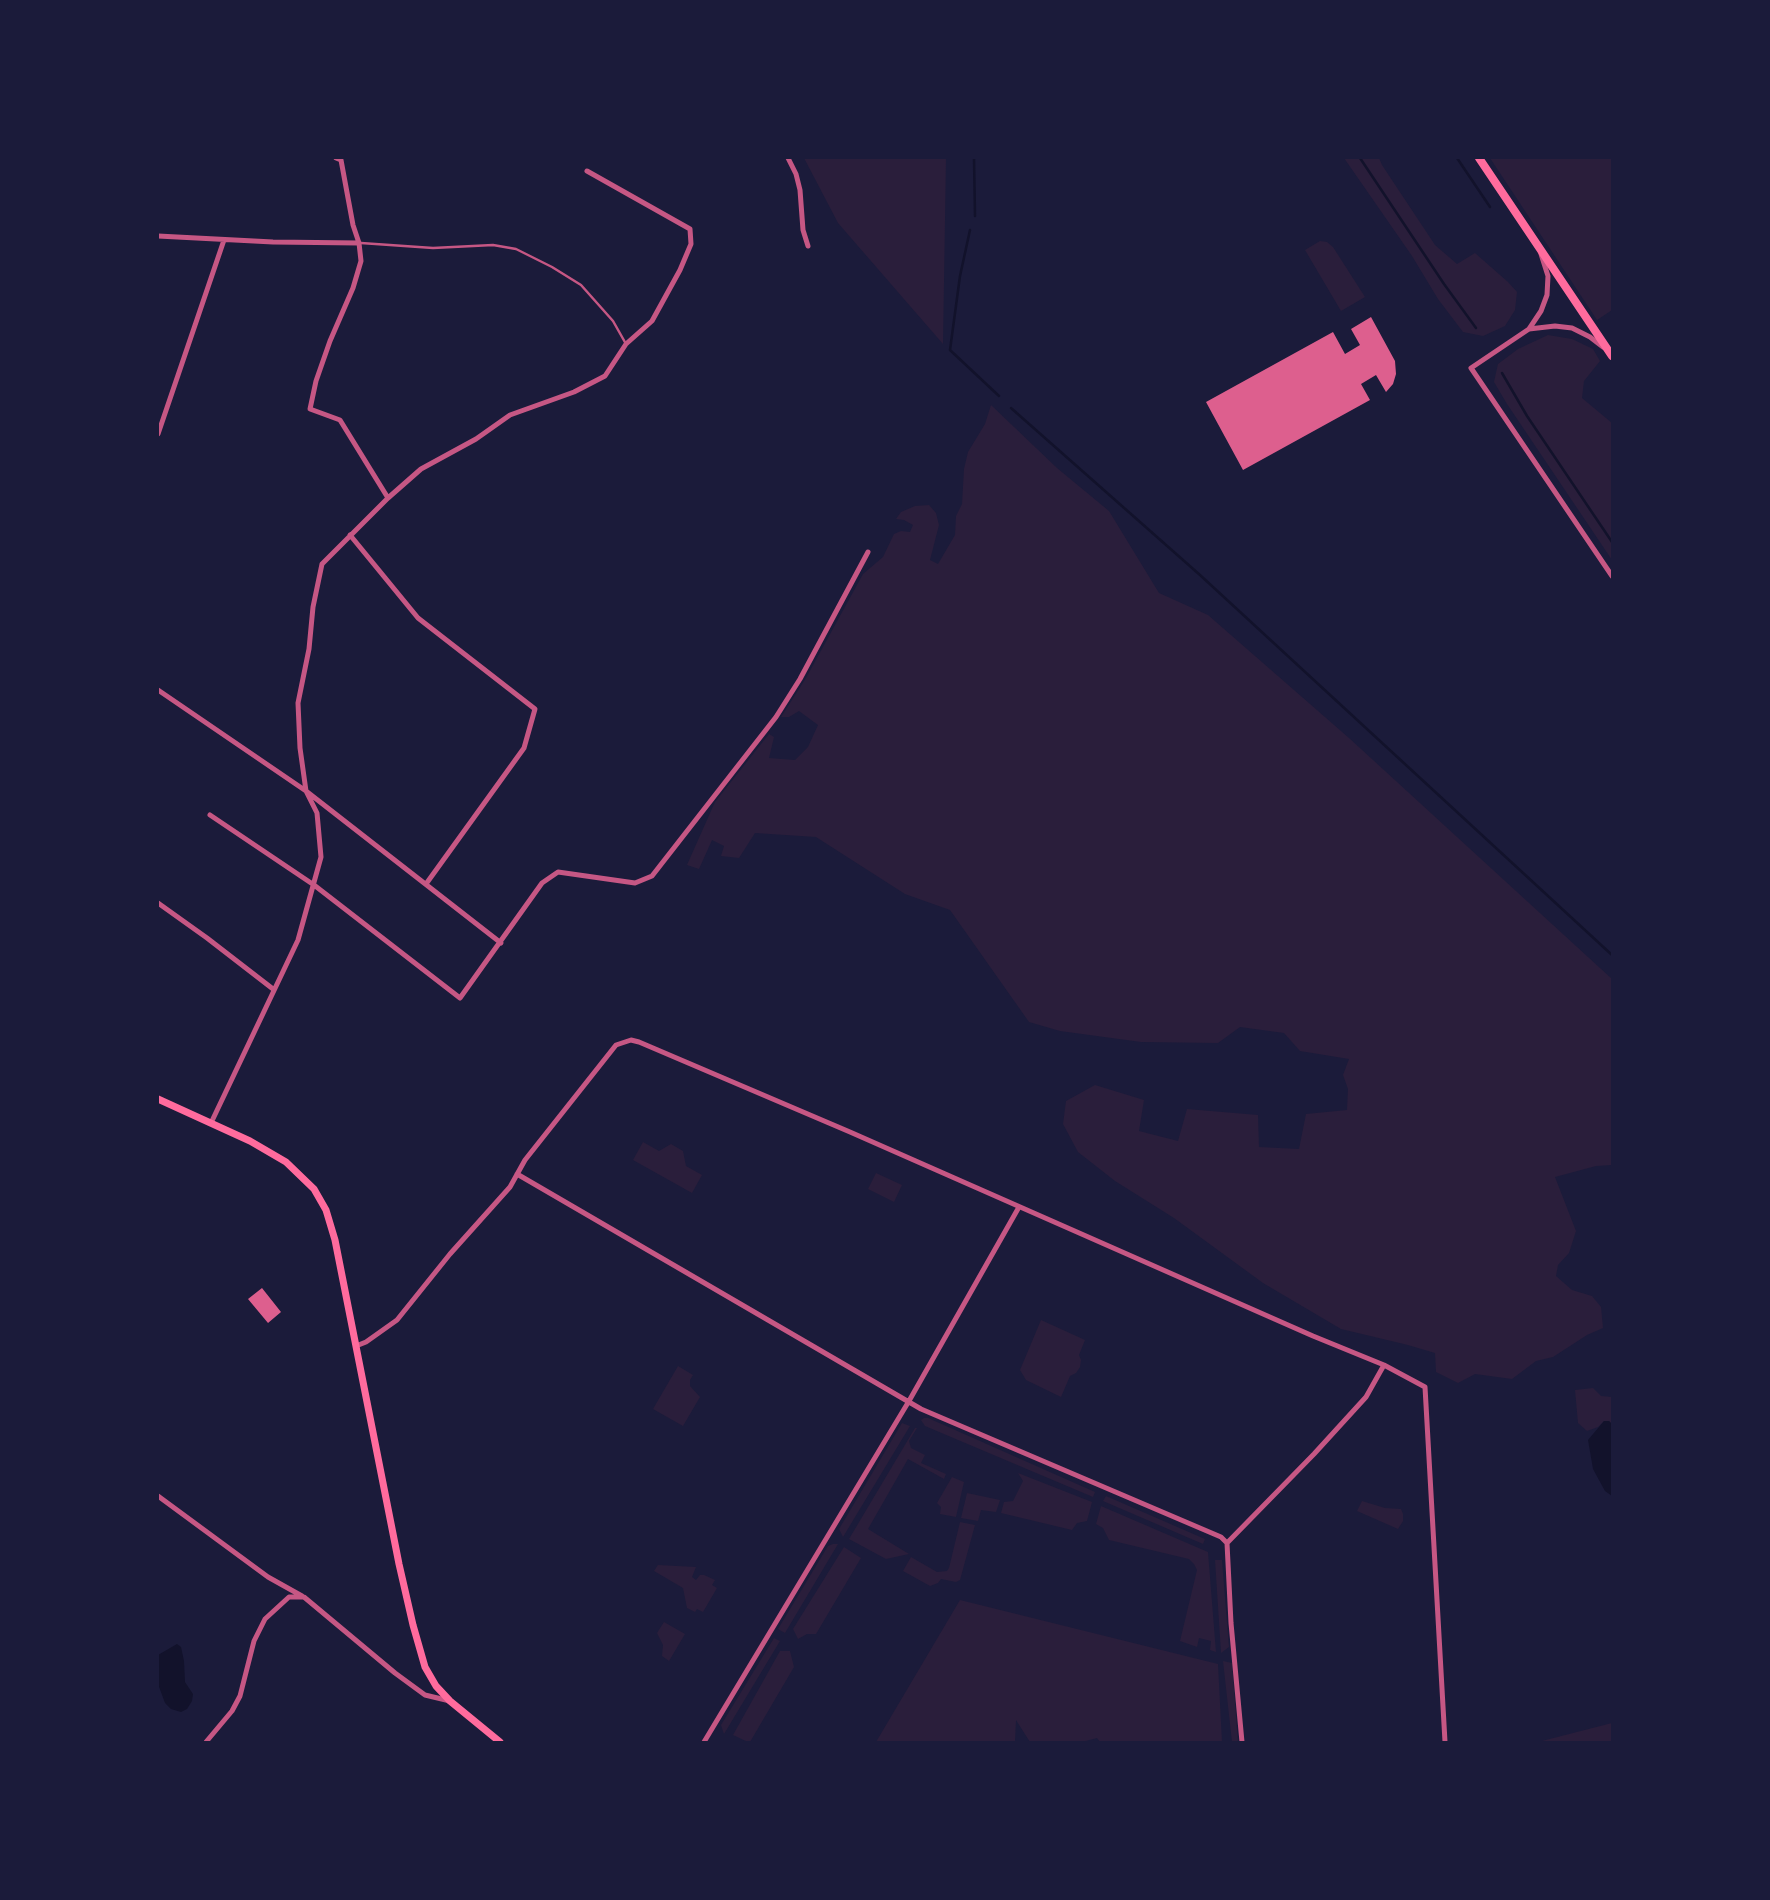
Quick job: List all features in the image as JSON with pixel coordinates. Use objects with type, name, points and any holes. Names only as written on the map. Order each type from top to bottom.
[{"type":"main road","points":[[1479,158],[1611,355]]},
{"type":"main road","points":[[158,1099],[250,1141],[286,1162],[314,1189],[327,1209],[387,1504],[413,1625],[425,1667],[436,1686],[450,1701],[500,1742]]},
{"type":"street","points":[[336,158],[341,160],[361,261],[316,381],[310,409],[340,419],[388,498]]},
{"type":"street","points":[[788,158],[800,190],[803,230],[808,246]]},
{"type":"street","points":[[211,1123],[298,940],[321,857],[317,813],[306,791],[300,748],[299,703],[322,564],[421,469],[475,439],[510,415],[574,392],[605,376],[626,344],[652,321],[691,244],[690,229],[587,171]]},
{"type":"street","points":[[158,236],[359,243]]},
{"type":"street","points":[[158,434],[224,240]]},
{"type":"street","points":[[1539,247],[1548,276],[1547,295],[1541,311],[1529,329],[1471,368],[1612,576]]},
{"type":"street","points":[[1529,329],[1555,326],[1572,328],[1591,337],[1611,355]]},
{"type":"street","points":[[350,535],[418,618],[535,709],[524,748],[426,884]]},
{"type":"street","points":[[210,815],[314,885],[460,998],[542,883],[558,872],[635,883],[652,876],[776,717],[800,679],[868,552]]},
{"type":"street","points":[[158,690],[306,791],[501,943]]},
{"type":"street","points":[[158,903],[273,989]]},
{"type":"street","points":[[356,1346],[397,1320],[450,1254],[510,1187],[525,1160],[610,1052],[616,1045],[631,1040],[1384,1366],[1425,1387],[1446,1742]]},
{"type":"street","points":[[517,1174],[933,1414],[1214,1533],[1227,1543]]},
{"type":"street","points":[[704,1742],[909,1401],[1019,1207]]},
{"type":"street","points":[[1242,1742],[1227,1543],[1366,1397],[1384,1366]]},
{"type":"street","points":[[158,1496],[268,1577],[303,1597],[394,1673],[425,1695],[450,1701]]},
{"type":"street","points":[[206,1742],[232,1712],[240,1696],[254,1642],[265,1619],[289,1597],[303,1597]]},
{"type":"lane","points":[[359,243],[433,248],[493,245],[516,249],[581,285],[613,321],[626,344]]},
{"type":"shaded area","points":[[804,158],[946,158],[943,344],[838,223]]},
{"type":"shaded area","points":[[1344,158],[1379,158],[1435,245],[1457,264],[1475,253],[1508,282],[1517,292],[1515,310],[1505,326],[1483,336],[1463,332]]},
{"type":"shaded area","points":[[1490,158],[1612,158],[1612,310],[1597,320]]},
{"type":"shaded area","points":[[1320,241],[1333,247],[1365,297],[1341,311],[1305,250]]},
{"type":"shaded area","points":[[1548,335],[1572,339],[1593,349],[1600,361],[1584,381],[1582,398],[1612,423],[1612,560],[1494,382],[1498,364],[1518,349]]},
{"type":"shaded area","points":[[991,405],[1057,468],[1109,511],[1159,593],[1208,615],[1349,738],[1612,979],[1612,1165],[1596,1166],[1555,1177],[1576,1231],[1569,1253],[1558,1265],[1556,1276],[1572,1290],[1592,1296],[1601,1307],[1603,1328],[1553,1357],[1536,1361],[1512,1379],[1475,1374],[1458,1383],[1436,1372],[1435,1353],[1341,1329],[1263,1283],[1174,1218],[1115,1181],[1078,1152],[1063,1124],[1066,1101],[1095,1085],[1144,1100],[1139,1131],[1178,1141],[1187,1109],[1258,1115],[1259,1147],[1299,1149],[1306,1114],[1347,1110],[1348,1089],[1343,1075],[1349,1059],[1300,1051],[1284,1033],[1240,1027],[1218,1043],[1141,1042],[1060,1031],[1029,1022],[950,910],[905,894],[816,837],[755,833],[739,858],[721,856],[724,846],[712,840],[699,869],[687,865],[715,802],[769,734],[774,737],[769,758],[795,760],[808,747],[818,725],[799,711],[789,717],[781,717],[806,678],[863,574],[883,557],[894,534],[901,531],[910,532],[913,525],[896,519],[901,512],[915,506],[929,505],[936,513],[939,525],[930,560],[938,564],[955,535],[956,516],[962,504],[968,452],[985,424]]},
{"type":"shaded area","points":[[643,1142],[659,1151],[671,1144],[683,1151],[686,1166],[702,1175],[692,1193],[633,1160]]},
{"type":"shaded area","points":[[876,1173],[902,1185],[894,1202],[868,1189]]},
{"type":"shaded area","points":[[1041,1320],[1085,1340],[1079,1355],[1080,1367],[1070,1376],[1061,1397],[1026,1380],[1020,1370]]},
{"type":"shaded area","points":[[678,1366],[693,1375],[690,1386],[700,1397],[683,1426],[653,1409]]},
{"type":"shaded area","points":[[1593,1388],[1601,1396],[1612,1397],[1612,1424],[1604,1421],[1598,1427],[1587,1431],[1578,1423],[1575,1390]]},
{"type":"shaded area","points":[[924,1418],[1095,1492],[1093,1497],[925,1426],[921,1420]]},
{"type":"shaded area","points":[[1604,1421],[1612,1424],[1612,1496],[1605,1491],[1593,1469],[1588,1440]]},
{"type":"shaded area","points":[[902,1423],[910,1426],[843,1537],[839,1529]]},
{"type":"shaded area","points":[[915,1428],[909,1441],[911,1448],[925,1455],[921,1463],[946,1474],[944,1479],[908,1459],[868,1529],[909,1554],[886,1559],[849,1539]]},
{"type":"shaded area","points":[[1018,1473],[1092,1502],[1087,1521],[1077,1523],[1072,1530],[1001,1513],[1004,1502],[1013,1501],[1023,1481]]},
{"type":"shaded area","points":[[952,1477],[964,1482],[956,1517],[940,1514],[941,1507],[937,1503]]},
{"type":"shaded area","points":[[967,1493],[1000,1500],[996,1512],[981,1510],[978,1521],[961,1518]]},
{"type":"shaded area","points":[[1106,1496],[1205,1539],[1203,1544],[1103,1501]]},
{"type":"shaded area","points":[[1362,1501],[1385,1508],[1401,1509],[1403,1521],[1398,1529],[1357,1511]]},
{"type":"shaded area","points":[[1101,1506],[1208,1552],[1216,1652],[1210,1650],[1211,1641],[1199,1638],[1197,1647],[1180,1641],[1197,1570],[1194,1564],[1189,1559],[1109,1540],[1103,1528],[1096,1524]]},
{"type":"shaded area","points":[[960,1522],[975,1525],[960,1580],[956,1582],[941,1579],[930,1586],[903,1571],[911,1557],[937,1572],[947,1571]]},
{"type":"shaded area","points":[[838,1544],[785,1633],[778,1629],[828,1546]]},
{"type":"shaded area","points":[[844,1547],[861,1558],[816,1634],[807,1634],[798,1639],[793,1629]]},
{"type":"shaded area","points":[[1215,1560],[1222,1560],[1229,1647],[1221,1653]]},
{"type":"shaded area","points":[[658,1565],[696,1567],[692,1577],[696,1580],[700,1575],[704,1575],[715,1580],[712,1585],[717,1588],[703,1612],[687,1608],[683,1588],[654,1571]]},
{"type":"shaded area","points":[[960,1600],[1218,1664],[1222,1742],[1100,1742],[1097,1738],[1082,1742],[1030,1742],[1016,1720],[1015,1742],[876,1742]]},
{"type":"shaded area","points":[[664,1622],[685,1634],[669,1661],[662,1656],[663,1645],[657,1633]]},
{"type":"shaded area","points":[[774,1638],[780,1641],[724,1734],[721,1725]]},
{"type":"shaded area","points":[[177,1644],[181,1647],[184,1661],[185,1682],[193,1694],[187,1709],[181,1712],[171,1709],[165,1703],[158,1684],[158,1655]]},
{"type":"shaded area","points":[[780,1651],[790,1651],[794,1667],[748,1742],[733,1735]]},
{"type":"shaded area","points":[[1223,1661],[1232,1663],[1238,1742],[1232,1742]]},
{"type":"shaded area","points":[[1612,1723],[1612,1742],[1538,1742]]},
{"type":"building","points":[[1371,317],[1395,361],[1396,374],[1393,384],[1386,392],[1376,375],[1361,384],[1370,400],[1243,470],[1206,402],[1333,332],[1345,354],[1360,345],[1351,329]]},
{"type":"building","points":[[262,1288],[281,1312],[268,1323],[248,1299]]},
{"type":"waterway","points":[[974,158],[975,216]]},
{"type":"waterway","points":[[1360,158],[1476,328]]},
{"type":"waterway","points":[[1457,158],[1490,207]]},
{"type":"waterway","points":[[970,230],[960,276],[950,350],[999,396]]},
{"type":"waterway","points":[[1502,373],[1527,416],[1612,542]]},
{"type":"waterway","points":[[1011,408],[1200,575],[1612,955]]}]
